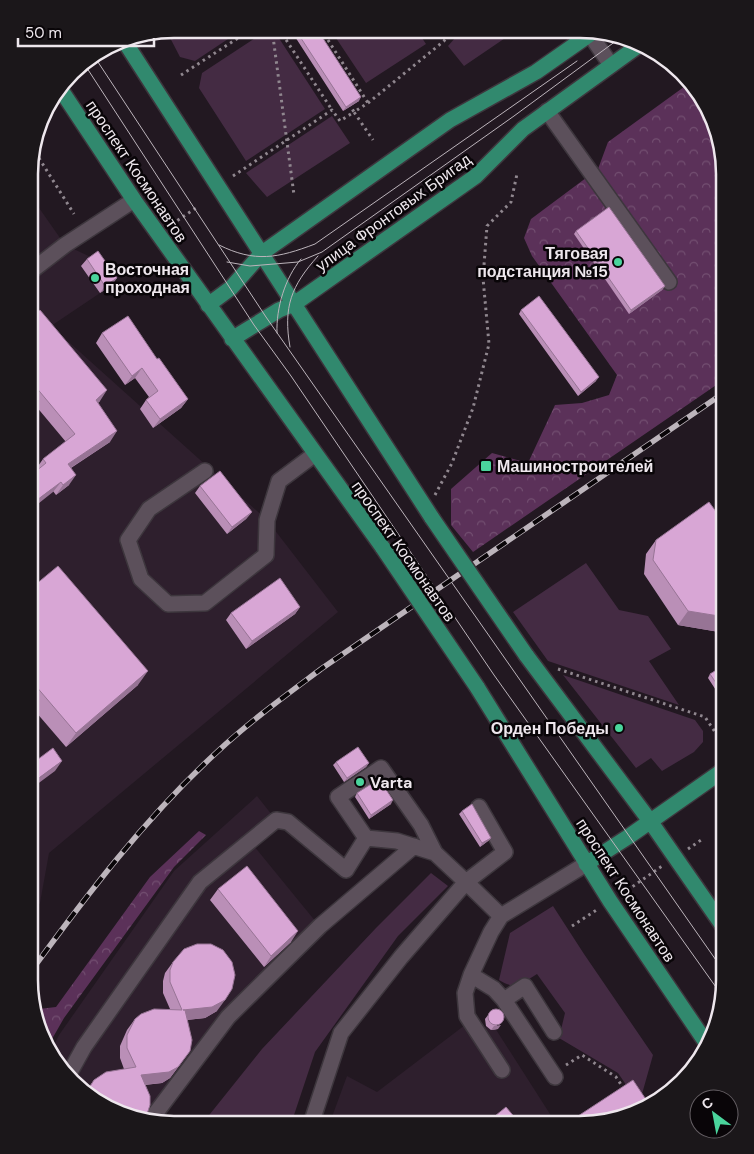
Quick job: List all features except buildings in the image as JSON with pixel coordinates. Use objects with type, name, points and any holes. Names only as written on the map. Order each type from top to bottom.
[{"type":"main road","points":[[208,305],[230,288],[262,254],[450,120],[536,72],[582,38]]},
{"type":"main road","points":[[128,46],[432,518],[526,655],[650,821],[716,916]]},
{"type":"main road","name":"улица Фронтовых Бригад","points":[[232,339],[279,310],[294,304],[476,176],[523,129],[546,110],[634,49]]},
{"type":"main road","name":"проспект Космонавтов","points":[[63,94],[134,200],[383,548],[477,687],[610,902],[703,1038]]},
{"type":"main road","points":[[586,864],[716,775]]},
{"type":"street","points":[[596,39],[611,65]]},
{"type":"street","points":[[546,110],[670,282]]},
{"type":"street","points":[[38,266],[65,245],[134,200]]},
{"type":"street","points":[[205,471],[149,509],[128,540],[141,579],[168,604],[205,603],[266,555],[267,520],[279,481],[315,454]]},
{"type":"street","points":[[366,838],[338,797],[381,768],[421,825],[435,853],[501,916]]},
{"type":"street","points":[[314,1116],[341,1033],[401,957],[466,882],[505,852],[479,807]]},
{"type":"street","points":[[71,1070],[84,1047],[200,882],[276,820],[288,822],[346,870],[366,838]]},
{"type":"street","points":[[366,838],[397,841],[435,853]]},
{"type":"street","points":[[154,1115],[228,1017],[320,926],[414,846]]},
{"type":"street","points":[[502,1070],[467,1016],[465,992],[471,975],[491,932],[501,916],[586,864]]},
{"type":"street","points":[[471,975],[494,989],[504,1000],[554,1075]]},
{"type":"street","points":[[504,1000],[524,986],[554,1032]]},
{"type":"path","points":[[181,76],[238,38]]},
{"type":"path","points":[[273,38],[294,195]]},
{"type":"path","points":[[285,38],[340,121],[368,103],[446,38]]},
{"type":"path","points":[[327,38],[368,103]]},
{"type":"path","points":[[346,98],[373,140]]},
{"type":"path","points":[[233,176],[332,110]]},
{"type":"path","points":[[39,158],[74,214]]},
{"type":"path","points":[[433,498],[452,463],[474,408],[489,344],[483,278],[488,226],[511,202],[517,174]]},
{"type":"path","points":[[172,224],[199,206]]},
{"type":"path","points":[[554,668],[705,717],[716,734]]},
{"type":"path","points":[[572,926],[704,838]]},
{"type":"path","points":[[554,1075],[582,1054],[616,1077],[625,1090]]},
{"type":"shaded area","points":[[170,38],[230,38],[195,61],[180,57]]},
{"type":"shaded area","points":[[255,38],[279,38],[325,109],[246,161],[199,88],[202,73]]},
{"type":"shaded area","points":[[336,38],[422,38],[426,44],[366,83]]},
{"type":"shaded area","points":[[455,38],[505,38],[464,66],[448,46]]},
{"type":"shaded area","points":[[332,116],[350,143],[267,197],[246,173]]},
{"type":"shaded area","points":[[38,206],[65,245],[93,258],[112,285],[51,326],[267,520],[338,612],[49,853],[38,906]]},
{"type":"shaded area","points":[[586,563],[619,610],[648,616],[671,649],[649,661],[679,705],[548,661],[513,612]]},
{"type":"shaded area","points":[[563,675],[695,720],[703,731],[703,742],[694,752],[662,771],[651,758],[636,768]]},
{"type":"shaded area","points":[[257,796],[276,820],[254,846],[325,933],[231,1024],[161,1115],[156,1115],[138,1112],[105,1098],[77,1077],[54,1045],[59,1035],[174,871]]},
{"type":"shaded area","points":[[431,873],[448,886],[398,936],[315,1052],[294,1116],[208,1116],[262,1049],[376,928]]},
{"type":"shaded area","points":[[553,906],[653,1055],[642,1094],[633,1095],[618,1073],[559,1038],[565,1013],[537,974],[523,983],[515,985],[499,980],[510,933]]},
{"type":"shaded area","points":[[465,1025],[495,1028],[551,1116],[332,1116],[347,1076],[377,1092]]},
{"type":"green space","points":[[684,87],[698,105],[706,121],[712,138],[716,164],[716,385],[473,552],[451,525],[451,489],[492,453],[528,463],[555,405],[582,403],[609,395],[617,375],[532,256],[524,238],[531,219],[598,169],[608,142]]},
{"type":"green space","points":[[199,831],[206,835],[174,867],[64,1018],[51,1040],[40,1009],[56,1007],[150,877]]},
{"type":"tram line","points":[[227,262],[250,266],[298,262],[322,252],[615,42]]},
{"type":"tram line","points":[[97,61],[266,317],[716,960]]},
{"type":"tram line","points":[[219,245],[244,254],[267,256],[289,253],[315,244],[577,61]]},
{"type":"tram line","points":[[87,68],[254,325],[291,376],[494,675],[716,987]]},
{"type":"tram line","points":[[290,347],[288,320],[291,298],[301,277],[318,256]]},
{"type":"tram line","points":[[277,333],[278,314],[286,284],[301,259]]},
{"type":"railway","points":[[38,962],[117,858],[165,804],[217,752],[267,709],[321,669],[716,398]]},
{"type":"place","name":"Тяговая подстанция №15","points":[[618,262]]},
{"type":"place","name":"Восточная проходная","points":[[95,278]]},
{"type":"place","name":"Машиностроителей","points":[[486,466]]},
{"type":"place","name":"Орден Победы","points":[[619,728]]},
{"type":"place","name":"Varta","points":[[360,782]]}]
